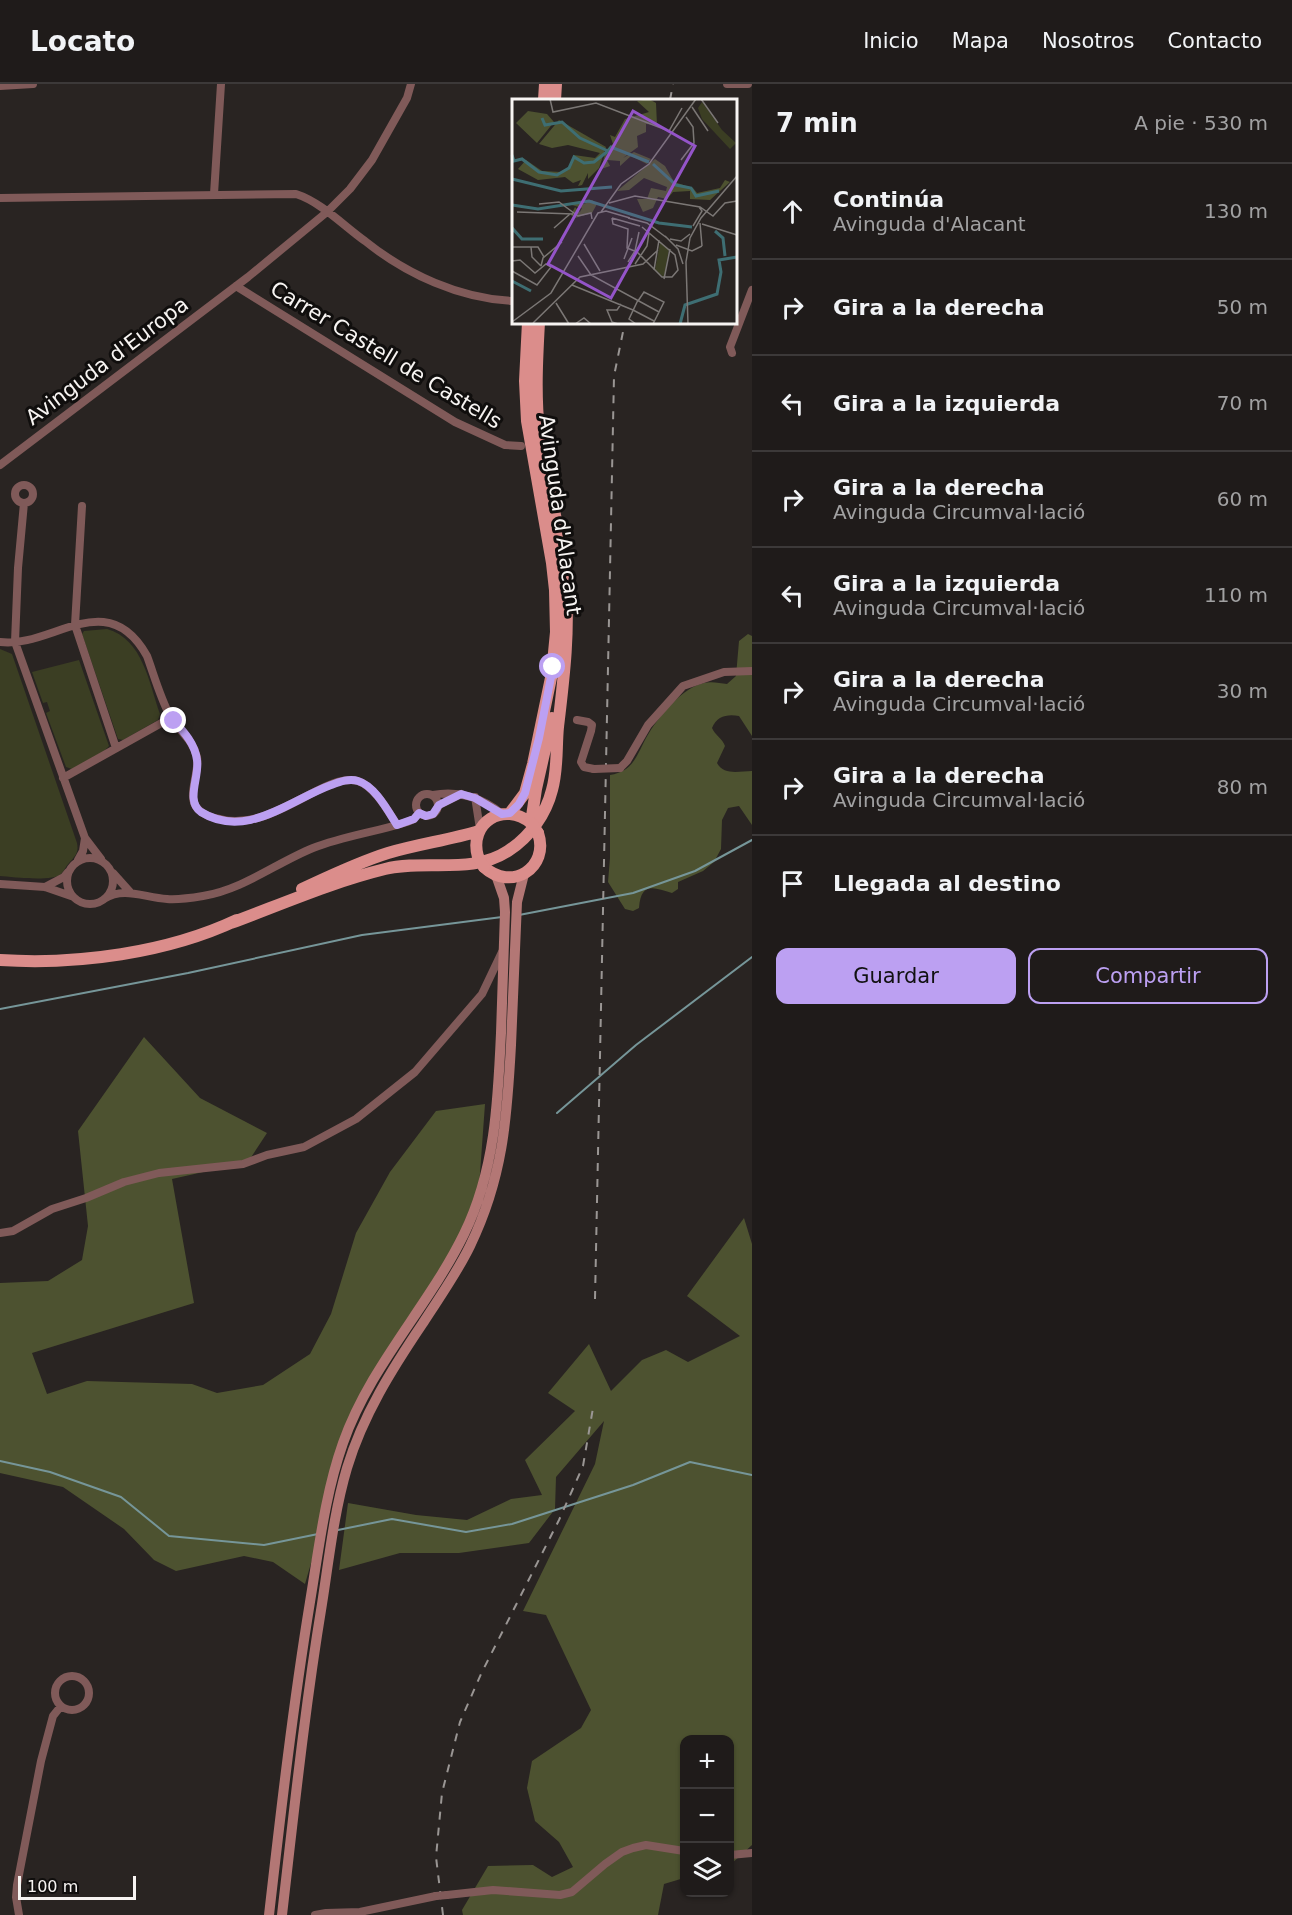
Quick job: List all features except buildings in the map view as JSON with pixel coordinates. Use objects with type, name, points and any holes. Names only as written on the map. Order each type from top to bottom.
[{"type":"main road","points":[[543,99],[545,84]]},
{"type":"main road","points":[[555,99],[556,84]]},
{"type":"main road","name":"Avinguda d'Alacant","points":[[506,813],[519,804],[525,793],[549,687],[556,632],[552,563],[528,433],[525,381],[528,324]]},
{"type":"main road","name":"Avinguda d'Alacant","points":[[231,923],[316,891],[386,869],[413,864],[470,864],[499,856],[518,843],[537,824],[552,790],[566,648],[565,577],[541,446],[537,409],[539,324]]},
{"type":"main road","name":"Avinguda d'Alacant","points":[[535,828],[536,789],[566,648]]},
{"type":"main road","points":[[480,858],[477,838],[480,830],[490,819],[506,813],[525,818],[535,828],[541,844],[539,855],[533,866],[524,874],[510,878],[496,875]]},
{"type":"main road","points":[[0,960],[24,962],[71,960],[132,952],[199,934],[231,923],[301,889],[385,854],[446,841],[480,830]]},
{"type":"main road","points":[[269,1915],[293,1719],[326,1506],[343,1443],[356,1411],[395,1344],[456,1250],[478,1201],[494,1136],[499,1069],[505,903],[496,875],[480,858],[446,841]]},
{"type":"main road","points":[[282,1915],[297,1776],[316,1640],[336,1515],[346,1471],[362,1426],[383,1384],[449,1284],[470,1247],[489,1201],[499,1167],[507,1111],[517,902],[524,874]]},
{"type":"street","points":[[0,86],[33,84]]},
{"type":"street","points":[[214,194],[221,84]]},
{"type":"street","name":"Avinguda d'Europa","points":[[0,465],[236,286],[327,213],[350,189],[372,160],[395,122],[411,84]]},
{"type":"street","points":[[727,84],[748,84]]},
{"type":"street","points":[[0,198],[296,194],[307,199],[371,246],[420,276],[474,296],[512,301]]},
{"type":"street","name":"Carrer Castell de Castells","points":[[236,286],[455,422],[505,445],[521,446]]},
{"type":"street","points":[[732,354],[729,346],[752,290]]},
{"type":"street","points":[[24,503],[18,567],[15,642],[85,838],[130,892]]},
{"type":"street","points":[[82,506],[75,625],[116,748]]},
{"type":"street","points":[[0,642],[15,642],[84,622],[103,623],[128,632],[147,656],[170,716],[191,742],[197,758],[193,799],[195,806],[213,818],[236,822],[260,818],[287,807],[322,788],[346,780],[357,781],[365,785],[384,805],[397,825]]},
{"type":"street","points":[[577,720],[592,725],[582,762],[585,767],[620,768],[627,761],[648,725],[683,686],[724,672],[752,671]]},
{"type":"street","points":[[63,778],[165,721],[170,716]]},
{"type":"street","points":[[461,794],[439,805],[433,814],[426,816],[419,813],[416,806],[420,796],[426,793],[461,794],[506,813]]},
{"type":"street","points":[[433,795],[439,805]]},
{"type":"street","points":[[475,798],[480,830]]},
{"type":"street","points":[[0,884],[45,887],[67,893],[86,904],[104,899],[113,893],[130,892],[168,899],[206,896],[246,882],[312,849],[342,838],[397,825],[414,819],[419,813]]},
{"type":"street","points":[[45,887],[64,877],[69,871],[83,851],[85,838]]},
{"type":"street","points":[[75,863],[92,857],[105,862]]},
{"type":"street","points":[[104,899],[112,889],[111,870]]},
{"type":"street","points":[[69,871],[68,890],[75,898]]},
{"type":"street","points":[[0,1233],[13,1231],[52,1209],[124,1182],[159,1173],[243,1164],[267,1155],[304,1147],[356,1119],[415,1072],[482,994],[504,948]]},
{"type":"street","points":[[74,1676],[84,1681],[88,1696],[83,1705],[70,1709],[61,1706],[55,1697],[59,1681],[74,1676]]},
{"type":"street","points":[[19,1915],[17,1885],[31,1810],[53,1716],[61,1706]]},
{"type":"street","points":[[315,1915],[360,1912],[436,1896],[493,1890],[560,1895],[577,1889],[622,1852],[646,1845],[680,1850]]},
{"type":"street","points":[[734,1855],[752,1853]]},
{"type":"green space","points":[[107,629],[119,634],[137,652],[148,676],[160,714],[158,720],[123,740],[118,739],[82,634],[84,631]]},
{"type":"green space","points":[[748,634],[752,636],[752,736],[739,716],[723,717],[712,728],[725,746],[717,763],[720,767],[733,772],[752,771],[752,825],[739,806],[728,808],[722,820],[721,849],[714,862],[703,871],[678,882],[678,889],[672,893],[649,888],[642,894],[639,908],[633,911],[625,909],[608,882],[610,775],[619,773],[631,765],[654,726],[680,696],[704,683],[727,684],[736,676],[739,641]]},
{"type":"green space","points":[[0,649],[12,654],[77,843],[75,856],[61,874],[49,878],[0,876]]},
{"type":"green space","points":[[79,660],[109,746],[72,769],[66,767],[46,713],[50,711],[47,702],[43,703],[32,672]]},
{"type":"green space","points":[[144,1037],[200,1098],[267,1133],[248,1162],[172,1179],[194,1303],[32,1353],[47,1394],[87,1381],[192,1384],[217,1393],[263,1385],[310,1354],[331,1314],[356,1233],[390,1172],[436,1111],[485,1104],[478,1201],[447,1265],[354,1414],[305,1584],[273,1562],[244,1556],[176,1571],[154,1560],[124,1529],[63,1487],[0,1473],[0,1283],[48,1281],[82,1260],[88,1226],[78,1131]]},
{"type":"green space","points":[[744,1218],[752,1244],[752,1845],[734,1861],[734,1735],[680,1735],[680,1879],[664,1884],[658,1915],[463,1915],[462,1910],[488,1866],[533,1865],[552,1877],[573,1867],[559,1842],[535,1821],[527,1788],[532,1761],[581,1728],[591,1710],[546,1615],[523,1611],[595,1464],[604,1421],[556,1477],[555,1509],[529,1543],[459,1553],[400,1553],[339,1570],[348,1503],[416,1515],[467,1520],[511,1499],[542,1495],[525,1460],[575,1411],[548,1393],[589,1344],[611,1391],[642,1360],[666,1350],[688,1362],[740,1336],[687,1296]]},
{"type":"waterway","points":[[519,915],[633,893],[695,871],[752,840]]},
{"type":"waterway","points":[[0,1009],[188,973],[362,935],[502,917]]},
{"type":"waterway","points":[[557,1113],[636,1045],[752,957]]},
{"type":"waterway","points":[[0,1461],[50,1472],[121,1497],[169,1536],[264,1545],[318,1534]]},
{"type":"waterway","points":[[338,1530],[392,1519],[466,1532],[512,1524],[633,1485],[690,1462],[752,1475]]},
{"type":"railway","points":[[670,99],[673,84]]},
{"type":"railway","points":[[595,1299],[614,376],[625,324]]},
{"type":"railway","points":[[443,1915],[436,1857],[442,1793],[460,1722],[481,1674],[559,1520],[583,1466],[593,1408]]},
{"type":"route","points":[[174,721],[191,742],[197,758],[198,768],[193,799],[195,806],[213,818],[236,822],[260,818],[281,810],[322,788],[346,780],[357,781],[365,785],[384,805],[397,825],[414,819],[419,813],[430,816],[436,812],[439,805],[461,794],[475,798],[502,814],[510,813],[525,793],[553,667]]}]
